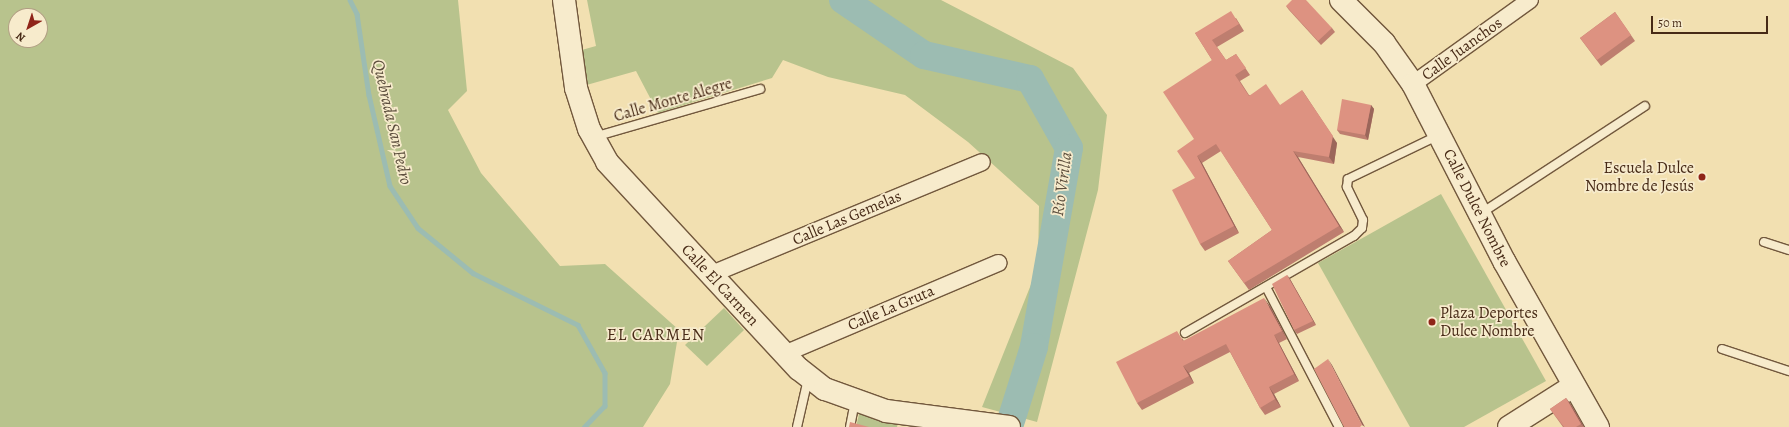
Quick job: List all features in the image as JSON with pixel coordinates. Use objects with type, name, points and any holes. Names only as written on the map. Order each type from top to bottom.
[{"type":"street","name":"Calle El Carmen","points":[[564,0],[576,88],[593,138],[607,162],[646,208],[712,274],[784,354],[825,389],[855,401],[886,411],[965,424],[1001,425]]},
{"type":"street","name":"Calle Dulce Nombre","points":[[1341,0],[1384,43],[1413,84],[1572,387],[1598,427]]},
{"type":"street","name":"Calle Juanchos","points":[[1413,84],[1530,0]]},
{"type":"street","name":"Calle Las Gemelas","points":[[712,274],[982,162]]},
{"type":"street","name":"Calle La Gruta","points":[[784,354],[998,263]]},
{"type":"street","points":[[1509,427],[1572,387]]},
{"type":"lane","name":"Calle Monte Alegre","points":[[593,138],[760,89]]},
{"type":"lane","points":[[1480,214],[1645,106]]},
{"type":"lane","points":[[1185,333],[1266,287],[1362,228],[1363,220],[1347,187],[1353,174],[1439,134]]},
{"type":"lane","points":[[1764,242],[1789,250]]},
{"type":"lane","points":[[1266,287],[1339,427]]},
{"type":"lane","points":[[1722,349],[1789,371]]},
{"type":"lane","points":[[797,427],[809,376]]},
{"type":"lane","points":[[850,427],[855,401]]},
{"type":"green space","points":[[0,0],[458,0],[467,91],[448,110],[481,173],[560,266],[605,264],[679,330],[670,384],[643,427],[0,427]]},
{"type":"green space","points":[[587,0],[941,0],[1073,68],[1107,115],[1098,190],[1037,422],[982,407],[1038,267],[1039,206],[968,142],[905,95],[828,77],[783,60],[772,78],[658,113],[636,71],[583,86],[578,51],[596,46]]},
{"type":"green space","name":"Plaza Deportes Dulce Nombre","points":[[1441,194],[1546,381],[1464,427],[1410,427],[1318,263]]},
{"type":"green space","points":[[724,308],[744,330],[707,366],[685,345]]},
{"type":"green space","points":[[860,410],[899,419],[897,427],[856,427]]},
{"type":"building","points":[[1292,0],[1306,0],[1332,28],[1318,41],[1286,6]]},
{"type":"building","points":[[1231,11],[1239,24],[1212,40],[1226,60],[1236,54],[1246,68],[1235,75],[1249,96],[1266,84],[1280,105],[1302,90],[1333,136],[1329,157],[1293,151],[1339,226],[1244,283],[1228,261],[1272,230],[1216,144],[1197,156],[1234,226],[1200,244],[1172,190],[1195,178],[1177,151],[1194,139],[1163,92],[1212,60],[1195,33]]},
{"type":"building","points":[[1615,12],[1631,35],[1597,60],[1580,38]]},
{"type":"building","points":[[1342,99],[1371,105],[1365,135],[1337,130]]},
{"type":"building","points":[[1287,275],[1313,321],[1294,330],[1272,284]]},
{"type":"building","points":[[1264,298],[1282,331],[1274,335],[1294,374],[1269,387],[1275,399],[1260,408],[1226,344],[1183,366],[1189,376],[1137,403],[1116,362],[1177,331],[1183,341]]},
{"type":"building","points":[[1328,359],[1362,425],[1360,427],[1344,427],[1314,369]]},
{"type":"building","points":[[1566,398],[1581,424],[1576,427],[1564,427],[1550,409]]},
{"type":"building","points":[[850,422],[869,427],[849,427]]},
{"type":"waterway","name":"Quebrada San Pedro","points":[[350,0],[357,14],[369,95],[390,186],[418,228],[473,273],[578,325],[605,373],[605,406],[585,427]]},
{"type":"waterway","name":"Río Virilla","points":[[843,0],[924,55],[1030,79],[1069,148],[1034,347],[1009,427]]},
{"type":"place","name":"Escuela Dulce Nombre de Jesús","points":[[1702,177]]},
{"type":"place","name":"Plaza Deportes Dulce Nombre","points":[[1432,322]]},
{"type":"district","name":"EL CARMEN","points":[[656,335]]}]
